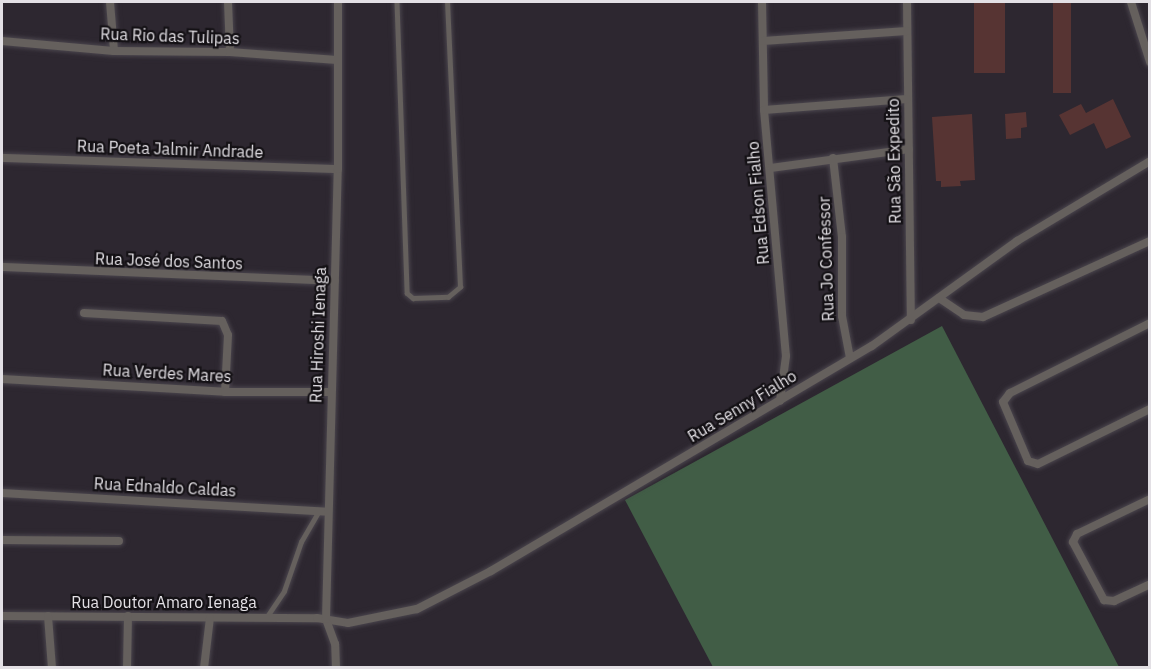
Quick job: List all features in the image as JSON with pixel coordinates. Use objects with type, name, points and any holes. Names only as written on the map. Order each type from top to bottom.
[{"type":"street","points":[[110,2],[114,51]]},
{"type":"street","points":[[228,2],[230,52]]},
{"type":"street","name":"Rua Hiroshi Ienaga","points":[[336,668],[335,644],[326,619],[323,512],[335,281],[338,2]]},
{"type":"street","name":"Rua Edson Fialho","points":[[762,2],[764,110],[771,168],[786,356],[780,401]]},
{"type":"street","name":"Rua São Expedito","points":[[907,2],[911,320]]},
{"type":"street","points":[[1131,2],[1149,62]]},
{"type":"street","points":[[763,41],[907,31]]},
{"type":"street","name":"Rua Rio das Tulipas","points":[[2,41],[114,51],[230,52],[337,60]]},
{"type":"street","points":[[764,110],[907,99]]},
{"type":"street","points":[[771,168],[909,149]]},
{"type":"street","name":"Rua Poeta Jalmir Andrade","points":[[2,158],[338,169]]},
{"type":"street","name":"Rua Jo Confessor","points":[[833,158],[842,237],[842,316],[850,358]]},
{"type":"street","name":"Rua Senny Fialho","points":[[326,619],[359,623],[398,615],[435,600],[780,401],[850,358],[911,320],[1017,241],[1149,161]]},
{"type":"street","points":[[939,298],[964,315],[983,318],[1149,241]]},
{"type":"street","name":"Rua José dos Santos","points":[[2,267],[335,281]]},
{"type":"street","points":[[84,313],[222,321],[228,334],[225,392]]},
{"type":"street","points":[[1149,323],[1010,393],[1003,406],[1032,464],[1043,463],[1149,409]]},
{"type":"street","name":"Rua Verdes Mares","points":[[2,379],[225,392],[331,392]]},
{"type":"street","name":"Rua Ednaldo Caldas","points":[[2,493],[323,512]]},
{"type":"street","points":[[1149,499],[1077,534],[1075,547],[1100,597],[1114,601],[1149,584]]},
{"type":"street","points":[[2,540],[119,541]]},
{"type":"street","name":"Rua Doutor Amaro Ienaga","points":[[2,616],[326,619]]},
{"type":"street","points":[[48,616],[52,668]]},
{"type":"street","points":[[127,668],[129,616]]},
{"type":"street","points":[[204,668],[210,618]]},
{"type":"lane","points":[[397,2],[407,293],[413,298],[448,297],[460,287],[447,2]]},
{"type":"lane","points":[[266,618],[284,591],[301,542],[323,512]]},
{"type":"green space","points":[[942,326],[1119,667],[713,667],[625,500]]},
{"type":"building","points":[[974,2],[1005,2],[1005,73],[974,73]]},
{"type":"building","points":[[1053,2],[1071,2],[1071,93],[1053,93]]},
{"type":"building","points":[[1113,99],[1131,137],[1106,149],[1094,123],[1070,135],[1059,115],[1081,104],[1086,113]]},
{"type":"building","points":[[1026,112],[1027,127],[1021,128],[1021,138],[1006,139],[1005,114]]},
{"type":"building","points":[[972,114],[975,180],[960,181],[961,186],[941,187],[941,181],[936,181],[932,117]]}]
